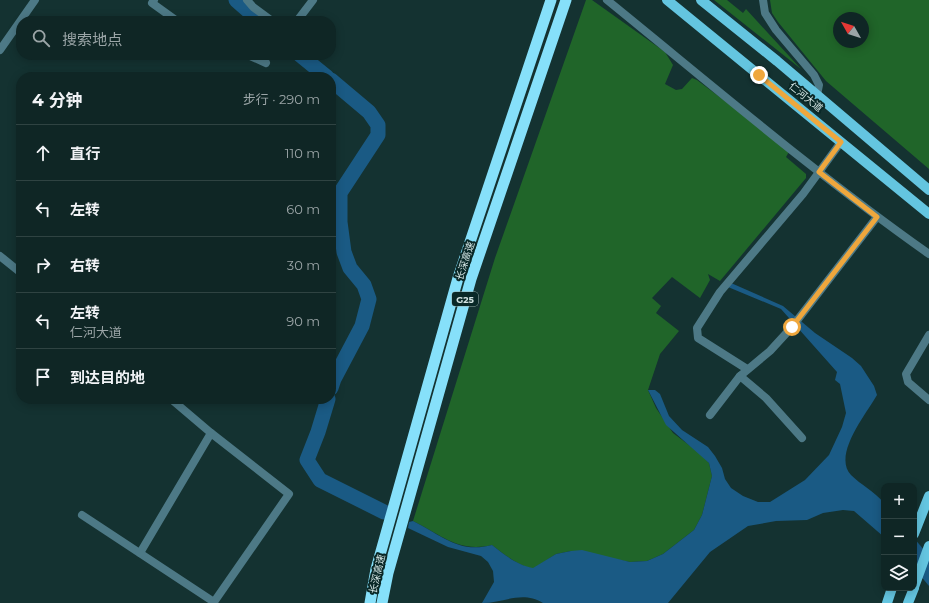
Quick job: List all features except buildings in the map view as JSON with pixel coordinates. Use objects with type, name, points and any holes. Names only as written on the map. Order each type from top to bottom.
[{"type":"highway","name":"长深高速","points":[[370,603],[376,570],[458,278],[551,0]]},
{"type":"highway","name":"长深高速","points":[[382,603],[388,573],[471,279],[566,0]]},
{"type":"main road","name":"仁河大道","points":[[666,0],[929,214]]},
{"type":"main road","name":"仁河大道","points":[[701,0],[817,95],[929,190]]},
{"type":"main road","points":[[917,526],[929,496]]},
{"type":"main road","points":[[917,580],[929,546]]},
{"type":"main road","points":[[887,603],[891,591]]},
{"type":"main road","points":[[908,603],[913,591]]},
{"type":"street","points":[[24,16],[35,0]]},
{"type":"street","points":[[154,0],[152,3],[170,16]]},
{"type":"street","points":[[247,0],[253,7],[265,16]]},
{"type":"street","points":[[301,16],[313,0]]},
{"type":"street","points":[[607,0],[819,172],[877,217],[929,254]]},
{"type":"street","points":[[763,0],[765,13],[776,30],[814,75],[818,85],[817,95]]},
{"type":"street","points":[[0,50],[16,27]]},
{"type":"street","points":[[259,60],[266,63]]},
{"type":"street","points":[[747,369],[698,338],[697,328],[720,292],[803,194],[841,142]]},
{"type":"street","points":[[710,415],[740,376],[770,350],[792,327],[877,217]]},
{"type":"street","points":[[0,256],[16,269]]},
{"type":"street","points":[[929,335],[906,374],[908,382],[929,400]]},
{"type":"street","points":[[740,376],[766,398],[802,438]]},
{"type":"street","points":[[82,515],[214,602],[289,494],[211,433],[177,404]]},
{"type":"street","points":[[140,553],[211,433]]},
{"type":"green space","points":[[586,0],[592,0],[665,52],[673,65],[665,84],[676,90],[682,89],[692,78],[697,80],[790,150],[786,157],[806,174],[806,178],[720,281],[708,274],[710,280],[700,298],[672,277],[652,298],[661,306],[656,313],[679,331],[660,354],[648,390],[656,408],[673,433],[701,454],[709,463],[712,476],[702,515],[694,530],[663,554],[647,561],[630,562],[571,551],[556,554],[533,569],[516,562],[492,545],[469,547],[460,545],[413,521],[495,258]]},
{"type":"green space","points":[[714,0],[727,0],[743,13],[746,9],[801,69]]},
{"type":"green space","points":[[770,0],[929,0],[929,169],[826,81],[772,13]]},
{"type":"water","points":[[731,283],[783,306],[815,333],[852,358],[861,366],[874,386],[877,395],[853,434],[848,446],[846,467],[851,475],[881,500],[881,534],[854,511],[843,510],[823,513],[807,520],[776,521],[748,526],[710,552],[668,603],[543,603],[535,599],[520,597],[482,603],[494,582],[493,571],[488,562],[481,556],[448,547],[408,528],[409,522],[413,521],[451,542],[460,545],[480,547],[492,545],[516,562],[533,568],[556,554],[571,551],[582,550],[630,562],[647,561],[663,554],[694,530],[702,515],[712,476],[709,463],[666,425],[648,390],[655,390],[660,394],[669,416],[682,430],[708,447],[722,468],[725,479],[731,488],[743,496],[758,502],[770,502],[805,480],[829,455],[842,427],[846,413],[840,384],[835,380],[837,372],[781,309],[728,287]]},
{"type":"water","points":[[917,542],[929,556],[929,586],[917,572]]},
{"type":"waterway","points":[[236,0],[254,16]]},
{"type":"waterway","points":[[306,60],[321,72]]},
{"type":"waterway","points":[[336,84],[369,112],[378,125],[378,135],[340,193],[340,222],[344,252],[350,268],[364,285],[369,299],[362,326],[336,375]]},
{"type":"waterway","points":[[326,404],[307,460],[320,480],[384,512]]},
{"type":"route","points":[[759,75],[841,142],[819,172],[877,217],[792,327]]}]
